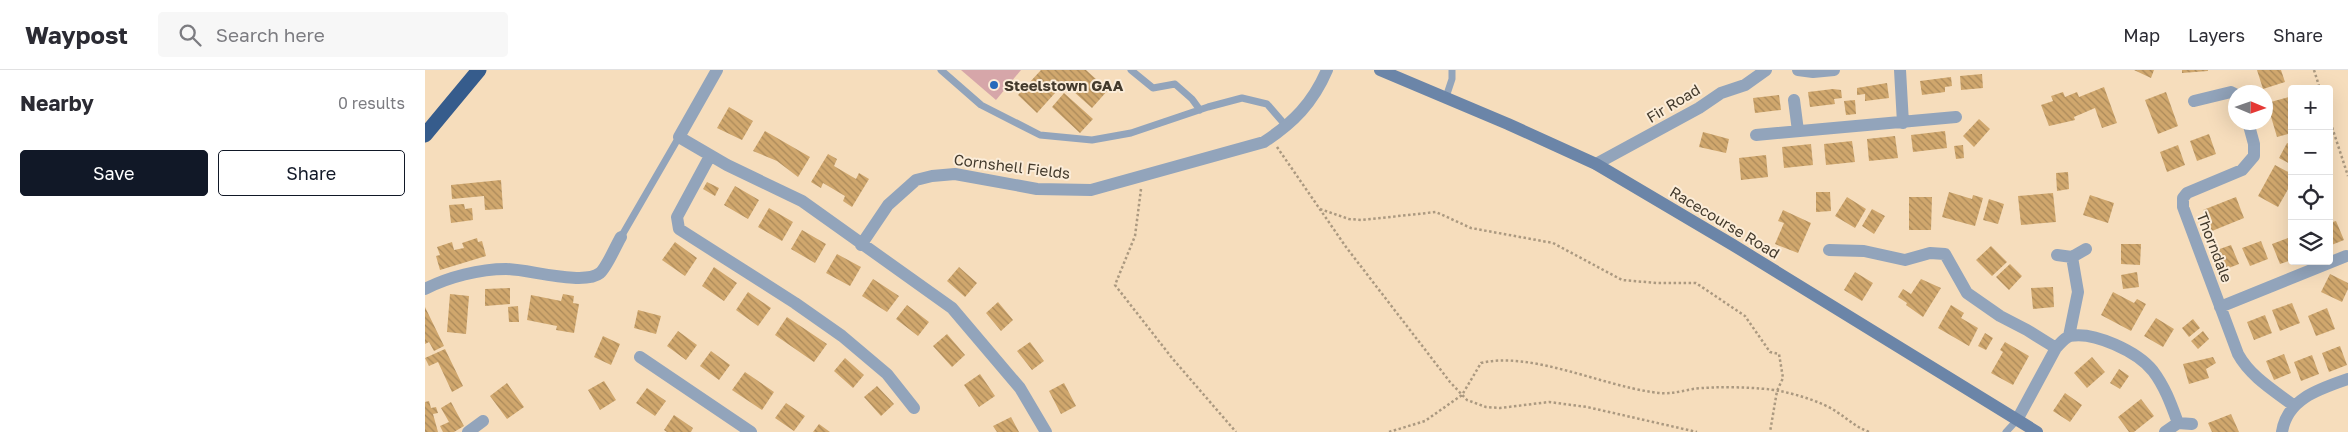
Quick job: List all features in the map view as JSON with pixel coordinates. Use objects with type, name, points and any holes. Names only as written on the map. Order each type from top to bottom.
[{"type":"highway","points":[[425,135],[479,70]]},
{"type":"street","points":[[717,70],[679,137],[710,156],[802,201],[861,245],[952,308],[1020,388],[1046,432]]},
{"type":"street","name":"Cornshell Fields","points":[[861,245],[888,205],[916,180],[932,176],[955,174],[1037,189],[1091,190],[1264,142],[1288,127],[1310,100],[1327,70]]},
{"type":"street","name":"Racecourse Road","points":[[1380,70],[1597,164],[1733,244],[2037,432]]},
{"type":"street","name":"Fir Road","points":[[1597,164],[1699,108],[1721,93],[1745,85],[1766,70]]},
{"type":"street","points":[[1798,70],[1813,72],[1834,70]]},
{"type":"street","points":[[1900,70],[1903,123]]},
{"type":"street","points":[[2194,101],[2228,93]]},
{"type":"street","points":[[1794,100],[1798,131]]},
{"type":"street","points":[[1756,135],[1903,123],[1956,116]]},
{"type":"street","name":"Thorndale","points":[[2250,130],[2255,156],[2242,170],[2187,193],[2183,198],[2183,207],[2244,365],[2293,405]]},
{"type":"street","points":[[710,156],[677,217],[679,229],[795,302],[842,336],[887,374],[914,408]]},
{"type":"street","points":[[425,289],[472,273],[505,269],[538,272],[581,280],[600,273],[621,237]]},
{"type":"street","points":[[2057,255],[2072,256],[2086,248]]},
{"type":"street","points":[[1829,250],[1864,251],[1905,260],[1931,253],[1945,254],[1967,293],[2000,316],[2056,348]]},
{"type":"street","points":[[2017,420],[2056,348],[2069,336],[2077,292],[2072,256]]},
{"type":"street","name":"Thorndale","points":[[2220,307],[2346,256]]},
{"type":"street","points":[[2069,336],[2085,337],[2115,344],[2134,355],[2152,370],[2167,393],[2178,422]]},
{"type":"street","points":[[640,357],[751,432]]},
{"type":"street","points":[[2282,432],[2284,420],[2293,405],[2316,391],[2348,379]]},
{"type":"street","points":[[468,432],[483,421]]},
{"type":"street","points":[[2165,432],[2178,422],[2192,424]]},
{"type":"lane","points":[[941,70],[981,105],[1040,135],[1092,140],[1131,133],[1242,98],[1267,104],[1288,127]]},
{"type":"lane","points":[[1131,70],[1153,88],[1175,84],[1192,99],[1200,110]]},
{"type":"lane","points":[[1446,97],[1453,79],[1452,70]]},
{"type":"lane","points":[[621,237],[679,137]]},
{"type":"lane","points":[[2006,432],[2017,420]]},
{"type":"path","points":[[2314,70],[2319,85]]},
{"type":"path","points":[[2333,130],[2348,176]]},
{"type":"path","points":[[1273,137],[1279,153],[1346,247],[1467,400],[1486,407],[1500,408],[1549,402],[1587,407],[1697,432]]},
{"type":"path","points":[[1139,178],[1141,194],[1135,236],[1115,285],[1190,379],[1236,432]]},
{"type":"path","points":[[1320,209],[1349,219],[1362,220],[1436,212],[1471,228],[1553,243],[1622,280],[1696,283],[1745,316],[1770,352],[1779,354],[1783,378],[1777,391],[1770,432]]},
{"type":"path","points":[[1389,432],[1425,421],[1462,395],[1481,362],[1499,358],[1558,369],[1651,392],[1675,394],[1693,389],[1727,388],[1777,391],[1816,402],[1837,412],[1855,426],[1869,432]]},
{"type":"shaded area","name":"Steelstown GAA","points":[[961,70],[1021,70],[996,100]]},
{"type":"building","points":[[1041,70],[1086,70],[1108,90],[1092,108],[1064,83],[1037,113],[1018,95]]},
{"type":"building","points":[[2134,70],[2154,70],[2151,78]]},
{"type":"building","points":[[2182,70],[2208,70],[2208,71],[2182,73]]},
{"type":"building","points":[[2257,70],[2281,70],[2285,82],[2273,86],[2262,85]]},
{"type":"building","points":[[1982,74],[1983,88],[1961,90],[1960,76]]},
{"type":"building","points":[[1951,77],[1952,86],[1945,87],[1945,92],[1922,95],[1920,81]]},
{"type":"building","points":[[1887,83],[1889,98],[1865,101],[1865,94],[1857,95],[1857,88]]},
{"type":"building","points":[[2104,87],[2117,123],[2102,128],[2095,108],[2074,117],[2075,120],[2049,126],[2041,105],[2053,101],[2051,96],[2063,92],[2065,97],[2077,92],[2079,97]]},
{"type":"building","points":[[1841,90],[1842,98],[1834,99],[1835,104],[1810,107],[1808,92]]},
{"type":"building","points":[[2166,92],[2178,126],[2158,134],[2145,100]]},
{"type":"building","points":[[1064,93],[1093,119],[1080,133],[1052,107]]},
{"type":"building","points":[[1779,95],[1781,110],[1755,113],[1753,98]]},
{"type":"building","points":[[2288,97],[2288,134],[2277,137],[2273,123],[2273,101]]},
{"type":"building","points":[[1855,100],[1856,114],[1846,115],[1844,101]]},
{"type":"building","points":[[729,107],[753,121],[742,140],[717,128]]},
{"type":"building","points":[[1979,119],[1990,129],[1974,147],[1963,136]]},
{"type":"building","points":[[765,131],[810,157],[798,177],[777,161],[753,151]]},
{"type":"building","points":[[1945,131],[1947,148],[1913,152],[1911,135]]},
{"type":"building","points":[[1703,132],[1729,139],[1726,153],[1699,147]]},
{"type":"building","points":[[2209,134],[2216,154],[2197,161],[2190,141]]},
{"type":"building","points":[[1895,136],[1898,158],[1869,161],[1867,139]]},
{"type":"building","points":[[1852,141],[1855,162],[1826,165],[1824,144]]},
{"type":"building","points":[[2287,143],[2288,143],[2288,163],[2279,158]]},
{"type":"building","points":[[1811,144],[1813,165],[1784,168],[1782,147]]},
{"type":"building","points":[[1963,145],[1964,158],[1956,159],[1954,146]]},
{"type":"building","points":[[2178,145],[2185,165],[2167,172],[2160,152]]},
{"type":"building","points":[[828,154],[837,159],[834,166],[856,179],[859,173],[869,179],[852,207],[843,201],[845,196],[823,183],[821,188],[811,182]]},
{"type":"building","points":[[1766,155],[1768,177],[1741,180],[1739,158]]},
{"type":"building","points":[[2275,165],[2288,172],[2288,189],[2278,207],[2258,196]]},
{"type":"building","points":[[2068,172],[2069,189],[2057,191],[2056,173]]},
{"type":"building","points":[[501,180],[503,209],[485,210],[484,196],[452,199],[451,185]]},
{"type":"building","points":[[707,182],[719,188],[715,196],[703,189]]},
{"type":"building","points":[[735,186],[759,200],[748,219],[724,205]]},
{"type":"building","points":[[1816,192],[1830,192],[1831,211],[1816,212]]},
{"type":"building","points":[[1949,192],[1972,199],[1973,195],[1983,198],[1975,226],[1942,217]]},
{"type":"building","points":[[2053,193],[2056,222],[2021,225],[2018,196]]},
{"type":"building","points":[[2090,195],[2114,203],[2108,223],[2083,215]]},
{"type":"building","points":[[1847,197],[1866,209],[1855,228],[1835,216]]},
{"type":"building","points":[[1909,197],[1932,197],[1931,230],[1909,230]]},
{"type":"building","points":[[2236,197],[2244,218],[2212,231],[2203,210]]},
{"type":"building","points":[[1989,199],[2004,204],[1998,224],[1983,220]]},
{"type":"building","points":[[464,204],[465,209],[472,208],[473,220],[451,223],[449,205]]},
{"type":"building","points":[[769,208],[793,222],[782,241],[758,227]]},
{"type":"building","points":[[1872,209],[1885,216],[1874,234],[1862,226]]},
{"type":"building","points":[[1783,210],[1811,223],[1798,253],[1775,244],[1784,223],[1778,221]]},
{"type":"building","points":[[2336,221],[2344,240],[2333,244],[2333,222]]},
{"type":"building","points":[[802,230],[826,244],[815,263],[791,249]]},
{"type":"building","points":[[477,238],[478,242],[482,241],[486,256],[440,270],[436,256],[440,255],[437,247],[452,242],[454,250],[464,248],[462,243]]},
{"type":"building","points":[[2288,238],[2288,261],[2280,264],[2272,244]]},
{"type":"building","points":[[2261,241],[2268,259],[2250,266],[2242,248]]},
{"type":"building","points":[[675,242],[697,258],[685,276],[662,260]]},
{"type":"building","points":[[2121,244],[2141,244],[2140,265],[2121,264]]},
{"type":"building","points":[[2231,245],[2239,264],[2221,271],[2214,251]]},
{"type":"building","points":[[1991,246],[2007,262],[1992,276],[1976,260]]},
{"type":"building","points":[[837,254],[861,267],[850,286],[826,273]]},
{"type":"building","points":[[2010,264],[2022,276],[2009,290],[1996,277]]},
{"type":"building","points":[[714,267],[737,283],[724,301],[702,286]]},
{"type":"building","points":[[959,267],[977,283],[965,297],[947,281]]},
{"type":"building","points":[[1855,272],[1873,283],[1862,301],[1844,290]]},
{"type":"building","points":[[2137,272],[2139,287],[2123,289],[2121,275]]},
{"type":"building","points":[[2330,274],[2348,283],[2348,289],[2342,302],[2321,292]]},
{"type":"building","points":[[873,279],[899,296],[887,312],[862,296]]},
{"type":"building","points":[[1921,279],[1941,288],[1923,317],[1898,297],[1903,289],[1911,294]]},
{"type":"building","points":[[2053,287],[2054,307],[2033,309],[2031,288]]},
{"type":"building","points":[[510,288],[510,304],[485,306],[485,289]]},
{"type":"building","points":[[748,292],[771,308],[758,326],[736,310]]},
{"type":"building","points":[[2113,292],[2134,303],[2137,299],[2146,304],[2131,331],[2101,315]]},
{"type":"building","points":[[450,294],[469,296],[466,334],[447,332]]},
{"type":"building","points":[[563,294],[574,296],[573,303],[579,304],[574,333],[556,330],[557,326],[527,320],[531,295],[561,301]]},
{"type":"building","points":[[998,302],[1013,320],[1001,331],[986,313]]},
{"type":"building","points":[[2292,303],[2300,323],[2280,331],[2272,310]]},
{"type":"building","points":[[907,305],[929,322],[918,336],[896,319]]},
{"type":"building","points":[[1951,305],[1964,313],[1961,318],[1978,328],[1969,346],[1938,328]]},
{"type":"building","points":[[518,306],[519,322],[509,322],[508,307]]},
{"type":"building","points":[[425,307],[444,346],[434,351],[429,342],[425,344]]},
{"type":"building","points":[[2327,308],[2335,329],[2316,336],[2308,316]]},
{"type":"building","points":[[638,310],[661,316],[656,334],[634,328]]},
{"type":"building","points":[[2265,315],[2272,333],[2254,340],[2247,322]]},
{"type":"building","points":[[787,317],[827,344],[814,362],[775,335]]},
{"type":"building","points":[[2156,318],[2174,329],[2163,347],[2144,336]]},
{"type":"building","points":[[2193,319],[2200,328],[2189,337],[2182,328]]},
{"type":"building","points":[[678,331],[697,345],[686,360],[667,346]]},
{"type":"building","points":[[2203,331],[2209,339],[2198,349],[2191,341]]},
{"type":"building","points":[[1985,333],[1993,338],[1986,350],[1978,346]]},
{"type":"building","points":[[947,334],[965,355],[952,367],[933,346]]},
{"type":"building","points":[[603,336],[620,344],[611,365],[594,357]]},
{"type":"building","points":[[1030,342],[1044,361],[1032,370],[1017,351]]},
{"type":"building","points":[[2005,342],[2029,356],[2013,385],[1991,373],[2003,352],[2000,350]]},
{"type":"building","points":[[2340,346],[2347,365],[2329,372],[2322,353]]},
{"type":"building","points":[[445,349],[463,386],[452,392],[438,362],[429,366],[425,358]]},
{"type":"building","points":[[711,351],[730,365],[719,380],[700,366]]},
{"type":"building","points":[[2284,354],[2291,373],[2274,380],[2266,361]]},
{"type":"building","points":[[2312,355],[2319,374],[2301,381],[2294,362]]},
{"type":"building","points":[[2092,357],[2105,372],[2087,388],[2074,373]]},
{"type":"building","points":[[2213,357],[2216,363],[2206,369],[2209,378],[2189,384],[2183,364]]},
{"type":"building","points":[[845,358],[864,375],[853,388],[834,371]]},
{"type":"building","points":[[2119,369],[2129,376],[2120,389],[2110,383]]},
{"type":"building","points":[[745,372],[774,392],[762,410],[732,390]]},
{"type":"building","points":[[980,374],[995,396],[979,407],[964,385]]},
{"type":"building","points":[[604,381],[616,400],[600,410],[588,390]]},
{"type":"building","points":[[507,383],[524,407],[507,419],[490,396]]},
{"type":"building","points":[[1064,383],[1076,406],[1061,414],[1049,391]]},
{"type":"building","points":[[877,386],[894,404],[881,416],[864,397]]},
{"type":"building","points":[[647,388],[666,401],[655,416],[636,403]]},
{"type":"building","points":[[2065,393],[2082,405],[2070,422],[2053,411]]},
{"type":"building","points":[[2141,399],[2154,416],[2134,432],[2129,432],[2118,417]]},
{"type":"building","points":[[429,401],[431,408],[436,407],[438,413],[433,414],[438,432],[425,432],[425,402]]},
{"type":"building","points":[[451,402],[464,426],[454,432],[443,432],[440,426],[449,422],[441,408]]},
{"type":"building","points":[[786,403],[805,416],[794,431],[775,418]]},
{"type":"building","points":[[2231,414],[2239,432],[2212,432],[2208,423]]},
{"type":"building","points":[[674,415],[693,428],[691,432],[667,432],[664,430]]},
{"type":"building","points":[[1011,417],[1019,432],[997,432],[993,426]]},
{"type":"building","points":[[819,424],[830,432],[813,432]]},
{"type":"place","name":"Steelstown GAA","points":[[994,85]]}]
